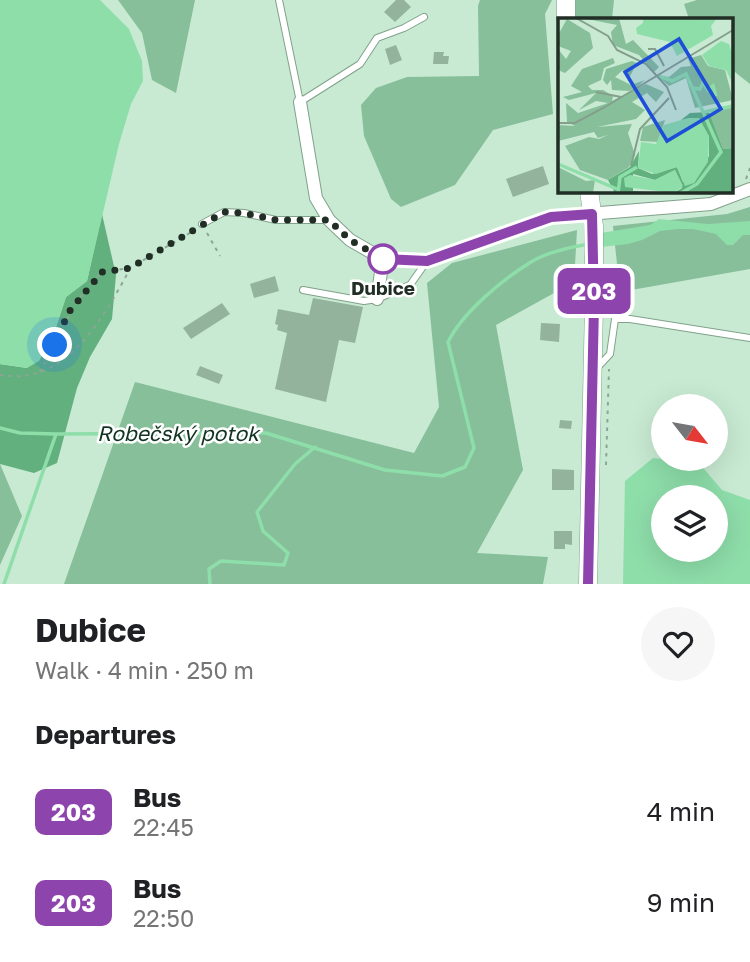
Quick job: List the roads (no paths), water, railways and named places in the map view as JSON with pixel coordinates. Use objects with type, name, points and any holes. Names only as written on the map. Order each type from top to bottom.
[{"type":"street","points":[[566,0],[566,18]]},
{"type":"street","points":[[300,102],[316,198],[329,220],[350,240],[383,259],[427,261],[551,217],[593,220],[711,204],[750,189]]},
{"type":"street","points":[[588,584],[594,261],[589,192]]},
{"type":"street","points":[[377,299],[383,259]]},
{"type":"lane","points":[[279,0],[300,102],[360,64],[377,38],[424,17]]},
{"type":"lane","points":[[202,224],[224,212],[276,220],[329,220]]},
{"type":"lane","points":[[303,290],[364,300],[377,299],[410,285],[427,261]]},
{"type":"lane","points":[[593,374],[610,354],[615,319],[750,338]]},
{"type":"waterway","name":"Robečský potok","points":[[0,428],[20,433],[56,434],[266,433],[385,470],[442,476],[465,467],[474,448],[448,342],[463,319],[496,287],[520,269],[537,258],[589,244]]},
{"type":"waterway","points":[[4,584],[56,434]]},
{"type":"waterway","points":[[210,584],[209,569],[221,561],[284,565],[288,553],[263,531],[257,512],[295,464],[315,447]]},
{"type":"place","name":"Dubice","points":[[383,259]]}]
